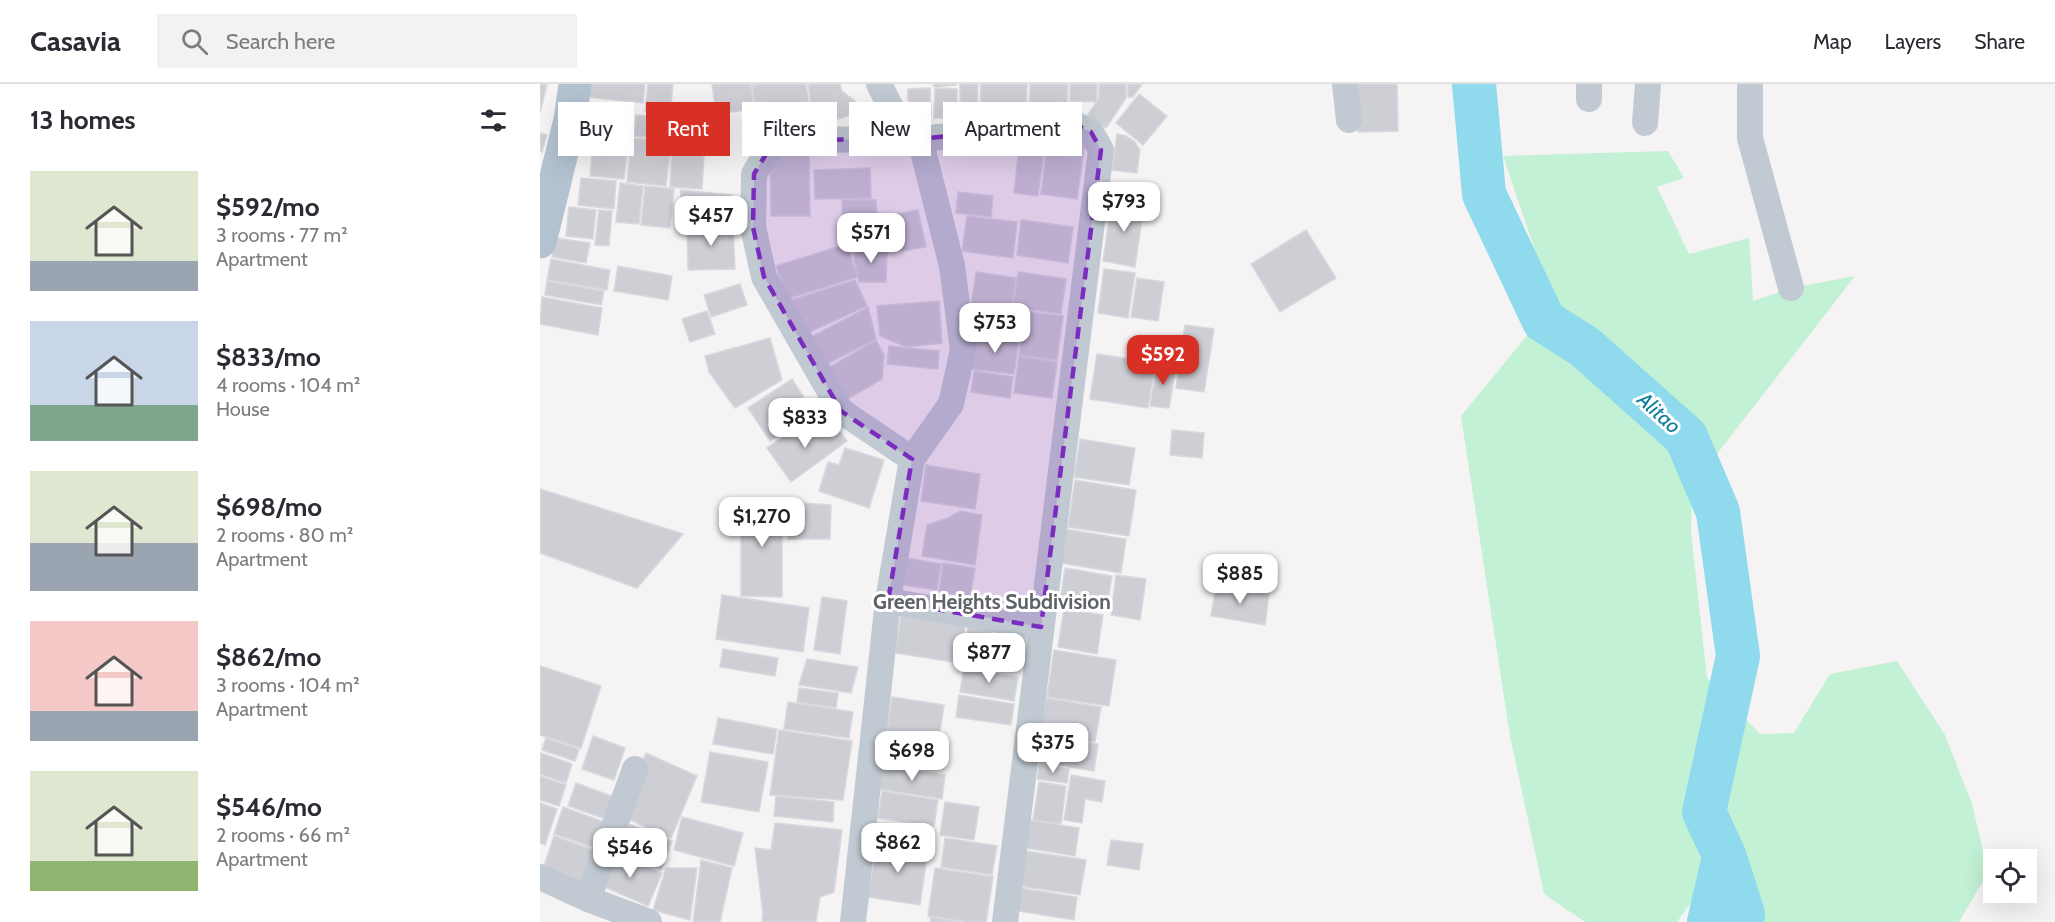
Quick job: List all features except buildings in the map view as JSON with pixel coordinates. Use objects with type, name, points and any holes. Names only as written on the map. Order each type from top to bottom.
[{"type":"main road","points":[[540,242],[570,120],[575,84]]},
{"type":"street","points":[[879,84],[888,102]]},
{"type":"street","points":[[1346,84],[1349,120]]},
{"type":"street","points":[[1645,123],[1648,84]]},
{"type":"street","points":[[1750,84],[1750,138],[1791,288]]},
{"type":"street","points":[[931,138],[1072,123],[1091,132],[1101,150],[1005,922]]},
{"type":"street","points":[[849,140],[783,140],[766,154],[754,174],[753,227],[764,277],[841,411],[912,459]]},
{"type":"street","points":[[853,922],[888,601],[912,459],[951,404],[963,350],[952,266],[924,156]]},
{"type":"street","points":[[888,601],[1041,627]]},
{"type":"street","points":[[588,899],[635,769]]},
{"type":"street","points":[[540,877],[588,899],[649,922]]},
{"type":"highlighted area","points":[[1072,123],[1091,132],[1101,150],[1041,627],[888,601],[912,459],[841,411],[764,277],[753,227],[754,174],[766,154],[783,140],[920,139]]},
{"type":"green space","points":[[1668,151],[1684,178],[1657,187],[1689,254],[1749,238],[1753,301],[1791,288],[1855,276],[1692,486],[1691,532],[1707,678],[1760,734],[1794,733],[1830,674],[1897,661],[1945,735],[1972,804],[1983,851],[1983,881],[1959,922],[1762,922],[1724,855],[1677,922],[1585,922],[1544,894],[1510,736],[1461,416],[1553,304],[1503,156]]},
{"type":"waterway","name":"Alitao","points":[[1474,84],[1484,194],[1544,321],[1585,347],[1686,437],[1718,512],[1738,656],[1704,812],[1724,855],[1743,914],[1742,922]]},
{"type":"waterway","name":"Alitao","points":[[1709,922],[1724,857]]},
{"type":"district","name":"Green Heights Subdivision","points":[[992,602]]}]
